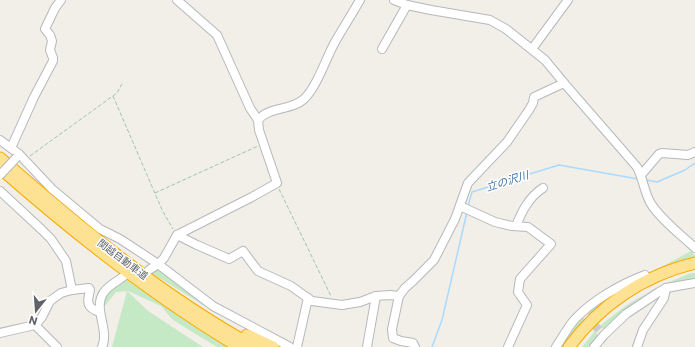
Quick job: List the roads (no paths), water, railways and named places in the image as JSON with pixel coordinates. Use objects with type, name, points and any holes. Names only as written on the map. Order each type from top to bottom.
[{"type":"highway","name":"関越自動車道","points":[[0,158],[99,242],[157,285],[216,324],[255,347]]},
{"type":"highway","name":"関越自動車道","points":[[0,168],[62,221],[117,265],[179,310],[239,347]]},
{"type":"highway","points":[[569,347],[592,320],[620,297],[655,277],[695,263]]},
{"type":"highway","points":[[577,347],[593,329],[622,304],[654,285],[695,270]]},
{"type":"highway","points":[[157,285],[208,314],[273,347]]},
{"type":"street","points":[[11,148],[34,97],[53,61],[50,50],[52,41],[50,35],[45,29],[55,8],[61,0]]},
{"type":"street","points":[[149,270],[164,258],[177,235],[277,183],[258,130],[258,120],[250,108],[222,44],[217,35],[177,0]]},
{"type":"street","points":[[258,120],[263,115],[268,113],[295,106],[308,96],[334,43],[360,0]]},
{"type":"street","points":[[394,0],[407,5],[490,20],[506,29],[532,49],[545,60],[628,156],[642,176],[650,201],[656,211],[695,248]]},
{"type":"street","points":[[532,49],[568,0]]},
{"type":"street","points":[[382,49],[407,5]]},
{"type":"street","points":[[415,347],[413,343],[393,338],[393,323],[398,296],[434,260],[455,219],[468,183],[507,142],[529,110],[533,103],[534,97],[564,83]]},
{"type":"street","points":[[0,140],[11,148],[52,189],[100,229],[120,239],[158,264],[213,306],[290,347]]},
{"type":"street","points":[[642,176],[659,154],[688,155],[695,152]]},
{"type":"street","points":[[0,175],[20,157]]},
{"type":"street","points":[[516,226],[523,211],[536,193],[543,188]]},
{"type":"street","points":[[0,191],[51,240],[66,261],[72,290]]},
{"type":"street","points":[[460,206],[495,222],[516,226],[528,226],[551,244],[520,279],[518,292],[527,305],[508,347]]},
{"type":"street","points":[[177,235],[229,259],[243,251],[258,271],[291,286],[312,301],[329,304],[350,304],[376,296],[398,296]]},
{"type":"street","points":[[556,347],[575,319],[584,315],[610,292],[628,281],[645,275]]},
{"type":"street","points":[[102,347],[105,337],[100,312],[101,297],[112,283],[124,276]]},
{"type":"street","points":[[594,347],[602,333],[626,314],[666,288],[695,283]]},
{"type":"street","points":[[0,333],[35,325],[42,317],[50,301],[61,293],[72,290],[89,288],[89,306],[100,312]]},
{"type":"street","points":[[637,347],[643,330],[664,298],[666,288]]},
{"type":"street","points":[[368,347],[376,296]]},
{"type":"street","points":[[297,347],[308,298]]},
{"type":"street","points":[[35,325],[57,347]]},
{"type":"waterway","name":"立の沢川","points":[[646,180],[657,182],[685,170],[695,163]]},
{"type":"waterway","name":"立の沢川","points":[[468,206],[472,192],[559,165],[638,179]]},
{"type":"waterway","name":"立の沢川","points":[[432,347],[442,320],[467,212]]},
{"type":"tunnel","points":[[587,317],[599,330]]}]
